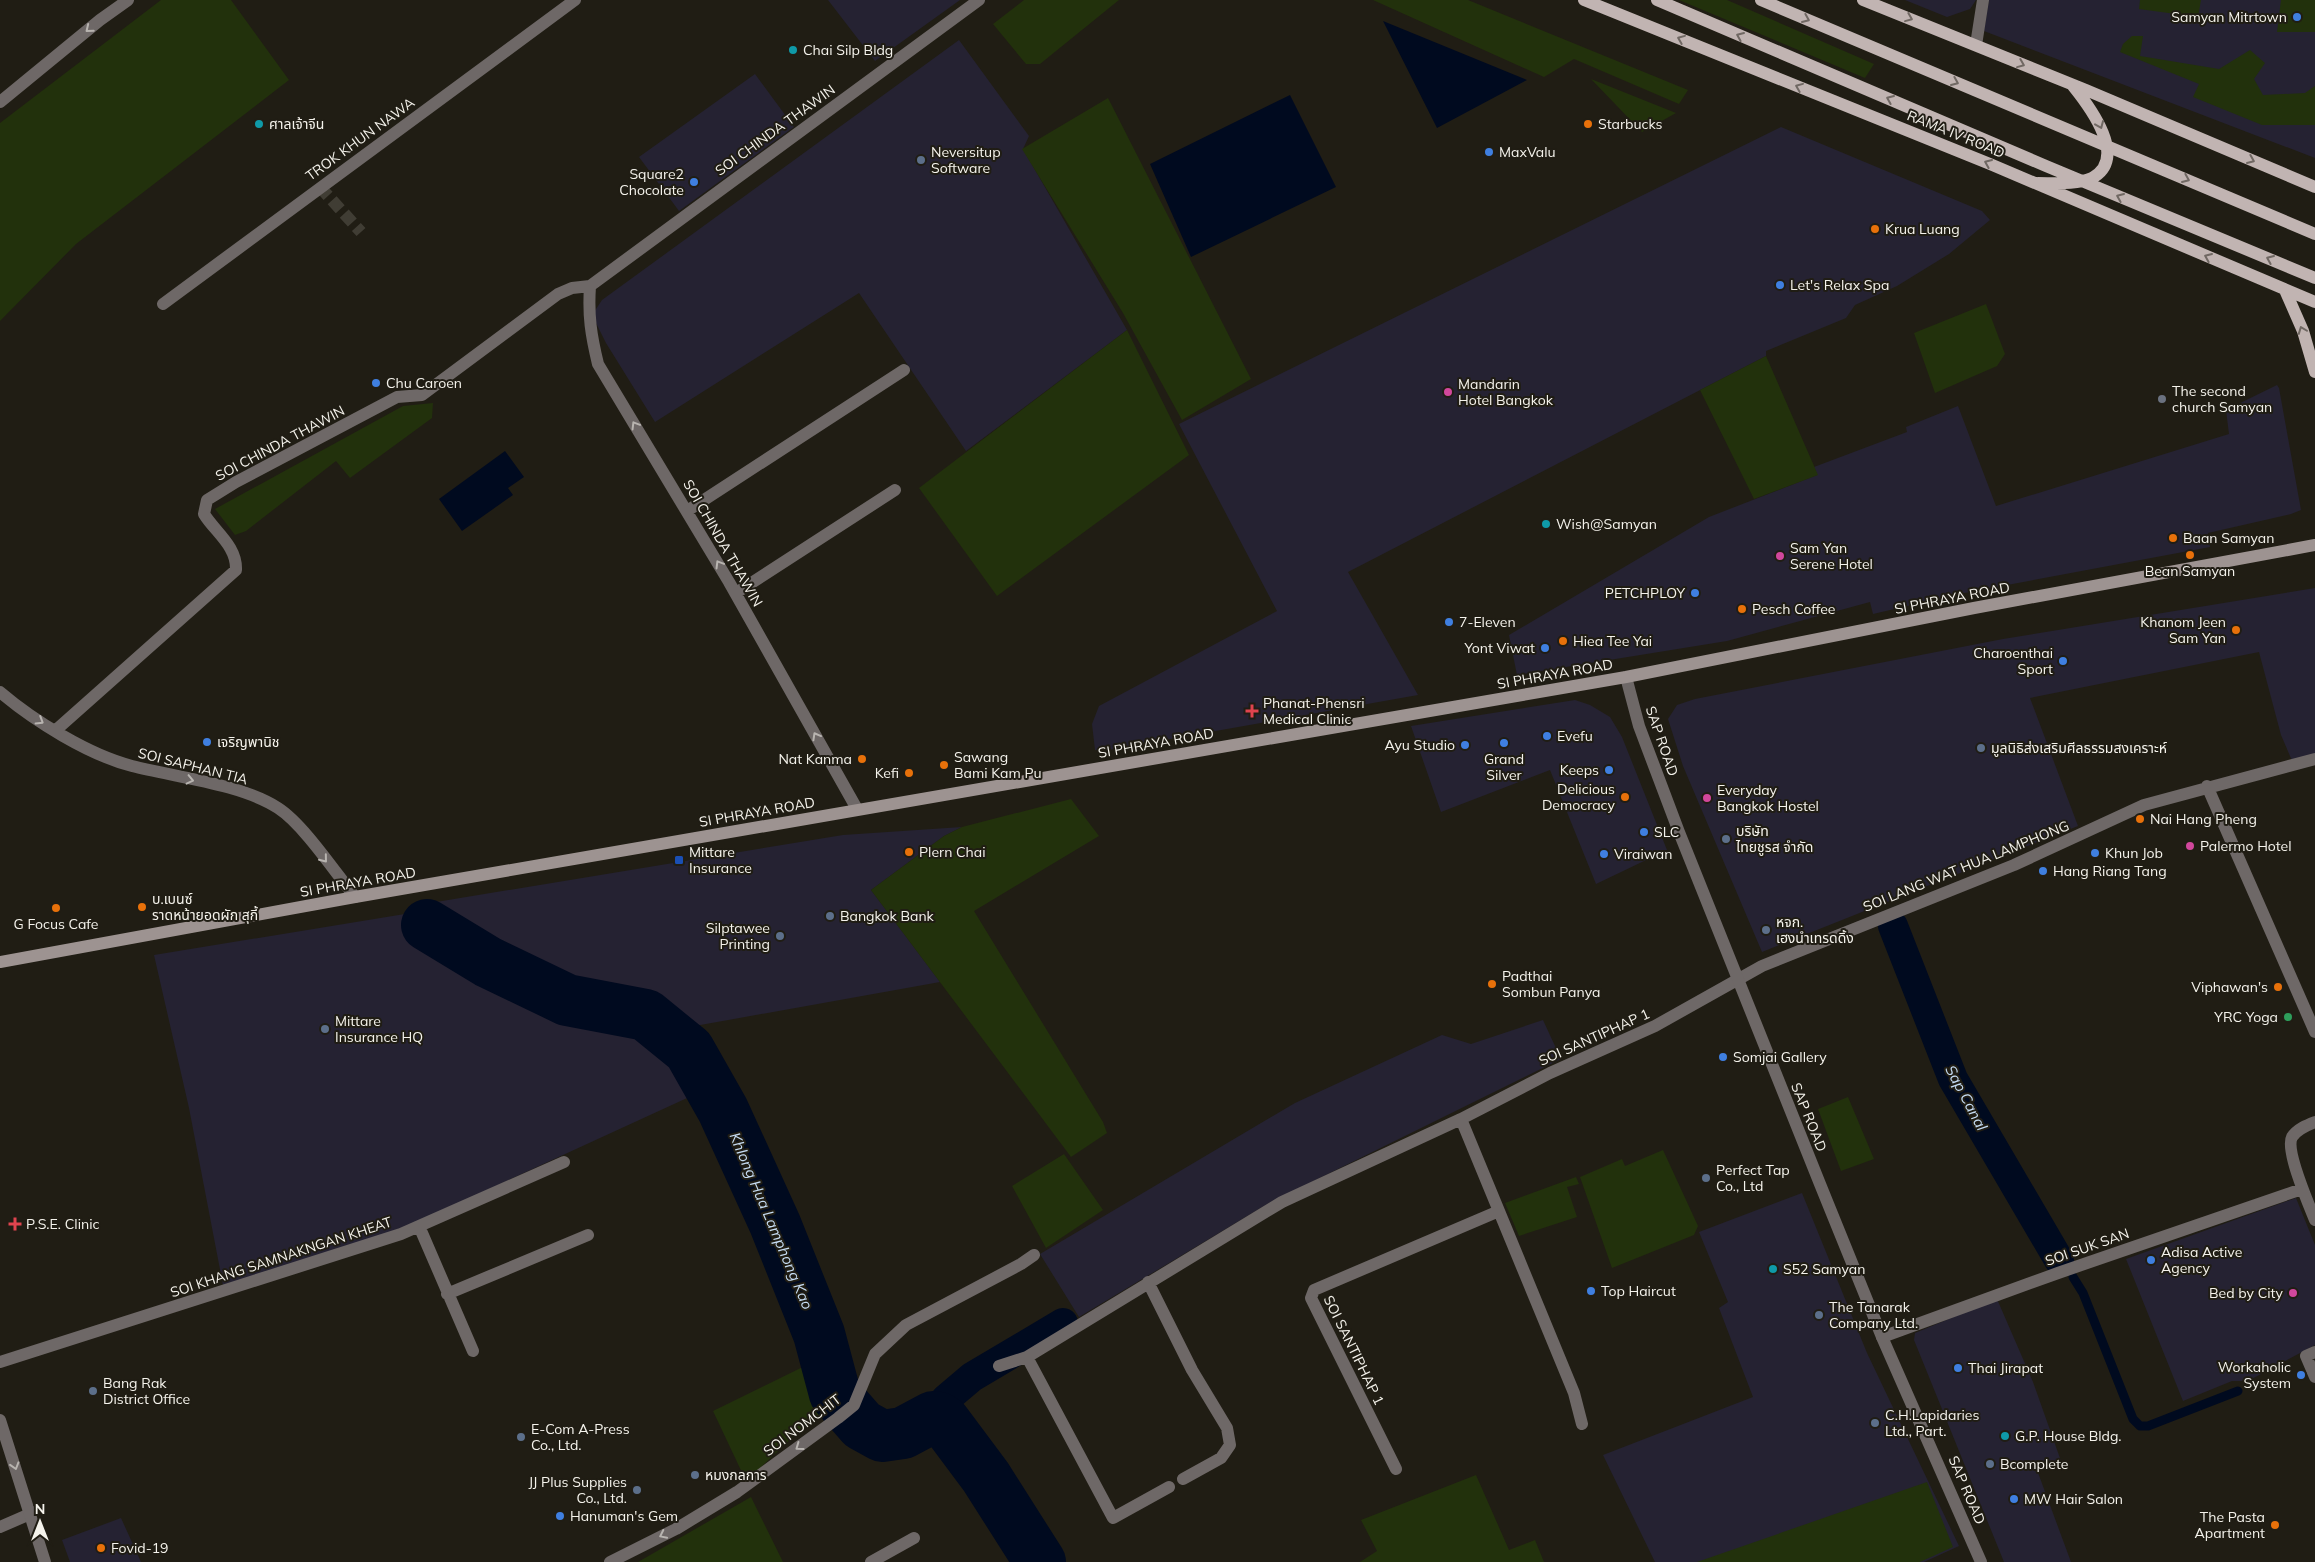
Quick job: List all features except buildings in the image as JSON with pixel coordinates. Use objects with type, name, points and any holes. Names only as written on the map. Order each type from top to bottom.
[{"type":"main road","name":"RAMA IV ROAD","points":[[1584,0],[2033,182],[2315,302]]},
{"type":"main road","name":"RAMA IV ROAD","points":[[1657,0],[2315,278]]},
{"type":"main road","points":[[1761,0],[2315,234]]},
{"type":"main road","points":[[1864,0],[2073,85],[2315,187]]},
{"type":"main road","points":[[2033,182],[2070,182],[2091,178],[2103,170],[2108,159],[2101,125],[2073,85]]},
{"type":"main road","points":[[2295,178],[2315,180]]},
{"type":"main road","points":[[2285,290],[2303,331],[2315,372]]},
{"type":"main road","name":"SI PHRAYA ROAD","points":[[0,962],[355,897],[857,809],[1626,678],[1974,608],[2315,545]]},
{"type":"street","points":[[0,102],[100,20],[128,0]]},
{"type":"street","name":"TROK KHUN NAWA","points":[[163,304],[575,0]]},
{"type":"street","name":"SOI CHINDA THAWIN","points":[[56,730],[236,570],[236,561],[233,553],[204,514],[207,500],[236,482],[397,396],[422,395],[558,294],[572,288],[590,286],[979,0]]},
{"type":"street","points":[[1976,45],[1983,0]]},
{"type":"street","name":"SOI CHINDA THAWIN","points":[[590,286],[588,311],[590,333],[598,364],[736,593],[857,809]]},
{"type":"street","points":[[688,511],[904,370]]},
{"type":"street","points":[[736,593],[895,490]]},
{"type":"street","name":"SAP ROAD","points":[[1626,678],[1639,726],[1738,980],[1882,1337],[1981,1562]]},
{"type":"street","name":"SOI SAPHAN TIA","points":[[0,692],[18,707],[110,759],[243,792],[278,808],[304,834],[355,897]]},
{"type":"street","name":"SOI LANG WAT HUA LAMPHONG","points":[[1738,980],[1762,966],[2014,865],[2144,805],[2207,786],[2239,781],[2315,759]]},
{"type":"street","points":[[2207,786],[2315,1032]]},
{"type":"street","name":"SOI SANTIPHAP 1","points":[[999,1366],[1027,1358],[1148,1282],[1282,1202],[1461,1119],[1550,1073],[1655,1026],[1738,980]]},
{"type":"street","points":[[1461,1119],[1574,1393],[1582,1424]]},
{"type":"street","points":[[2315,1122],[2301,1128],[2293,1136],[2290,1144],[2302,1189],[2315,1220]]},
{"type":"street","name":"SOI KHANG SAMNAKNGAN KHEAT","points":[[0,1362],[143,1318],[400,1234],[564,1162]]},
{"type":"street","name":"SOI SUK SAN","points":[[1882,1337],[2058,1273],[2302,1189]]},
{"type":"street","name":"SOI SANTIPHAP 1","points":[[1396,1469],[1311,1298],[1314,1290],[1499,1211]]},
{"type":"street","points":[[419,1226],[473,1351]]},
{"type":"street","points":[[447,1294],[588,1235]]},
{"type":"street","name":"SOI NOMCHIT","points":[[610,1562],[676,1529],[737,1492],[838,1418],[854,1405],[876,1354],[906,1325],[1021,1264],[1034,1255]]},
{"type":"street","points":[[1148,1282],[1192,1370],[1227,1428],[1230,1445],[1221,1458],[1183,1479]]},
{"type":"street","points":[[2315,1352],[2306,1356],[2315,1377]]},
{"type":"street","points":[[1027,1358],[1113,1518],[1169,1487]]},
{"type":"street","points":[[0,1420],[45,1562]]},
{"type":"street","points":[[0,1527],[30,1514]]},
{"type":"street","points":[[871,1562],[914,1538]]},
{"type":"shaded area","points":[[828,0],[960,0],[875,61]]},
{"type":"shaded area","points":[[1905,0],[1976,0],[1970,9],[1947,17]]},
{"type":"shaded area","points":[[1989,0],[2315,0],[2315,158],[1984,31]]},
{"type":"shaded area","points":[[959,40],[1029,136],[1023,149],[1127,330],[966,451],[859,293],[655,422],[606,343],[592,315],[602,300]]},
{"type":"shaded area","points":[[755,74],[794,127],[679,211],[639,157]]},
{"type":"shaded area","name":"Mandarin Hotel Bangkok","points":[[1781,127],[1982,211],[1990,220],[1949,254],[1897,286],[1855,305],[1846,318],[1766,351],[1766,356],[1348,572],[1418,695],[1103,751],[1095,750],[1092,724],[1099,706],[1277,611],[1179,424]]},
{"type":"shaded area","points":[[2277,385],[2301,510],[2208,533],[2210,547],[1959,594],[1873,614],[1870,602],[1727,641],[1517,675],[1509,635],[1709,517],[1817,475],[1814,467],[1907,432],[1906,427],[1958,406],[1996,506],[2229,434],[2226,410]]},
{"type":"shaded area","points":[[2315,588],[2315,764],[2296,770],[2281,735],[2259,652],[2030,698],[2078,826],[1762,952],[1683,766],[1668,719],[1677,705],[1695,699],[2003,639]]},
{"type":"shaded area","points":[[1575,700],[1590,705],[1610,717],[1622,737],[1667,850],[1596,884],[1550,770],[1441,812],[1411,726]]},
{"type":"shaded area","points":[[962,827],[944,836],[871,890],[940,982],[678,1029],[642,1009],[620,1004],[499,962],[424,904],[843,835]]},
{"type":"shaded area","points":[[417,912],[496,970],[566,1007],[629,1018],[670,1047],[698,1093],[389,1235],[223,1285],[189,1108],[154,955]]},
{"type":"shaded area","points":[[1543,1020],[1561,1059],[1269,1203],[1079,1317],[1040,1254],[1295,1103],[1442,1035],[1471,1044]]},
{"type":"shaded area","points":[[1802,1193],[1867,1353],[1959,1546],[1924,1562],[1655,1562],[1603,1455],[1753,1397],[1719,1308],[1728,1302],[1699,1232]]},
{"type":"shaded area","points":[[2296,1198],[2315,1245],[2315,1345],[2248,1381],[2232,1381],[2183,1401],[2126,1259]]},
{"type":"shaded area","points":[[1997,1299],[2033,1382],[2061,1461],[2037,1470],[2071,1562],[2004,1562],[1914,1340],[1915,1333]]},
{"type":"shaded area","name":"Fovid-19","points":[[121,1518],[141,1562],[70,1562],[62,1540]]},
{"type":"green space","points":[[161,0],[231,0],[289,80],[76,244],[0,321],[0,123]]},
{"type":"green space","points":[[1024,0],[1119,0],[1040,64],[1026,64],[993,24]]},
{"type":"green space","points":[[1373,0],[1468,0],[1688,90],[1679,104],[1574,59],[1544,77]]},
{"type":"green space","points":[[1679,0],[1727,0],[1874,64],[1865,78]]},
{"type":"green space","points":[[2140,0],[2201,0],[2198,17],[2139,9]]},
{"type":"green space","name":"Samyan Mitrtown","points":[[2281,0],[2315,0],[2315,32],[2277,32]]},
{"type":"green space","points":[[2132,36],[2143,36],[2140,56],[2219,69],[2250,50],[2265,63],[2254,79],[2263,95],[2305,93],[2315,86],[2315,125],[2262,125],[2193,97],[2199,84],[2120,52],[2123,44]]},
{"type":"green space","points":[[1591,79],[1676,113],[1642,132]]},
{"type":"green space","points":[[1108,98],[1251,379],[1182,420],[1123,313],[1022,149]]},
{"type":"green space","points":[[1986,304],[2005,354],[1997,366],[1935,393],[1914,333]]},
{"type":"green space","points":[[1127,330],[1189,455],[997,596],[919,488]]},
{"type":"green space","points":[[1766,356],[1818,475],[1754,499],[1700,390]]},
{"type":"green space","points":[[433,403],[432,418],[350,478],[336,461],[246,531],[235,535],[215,509],[403,406]]},
{"type":"green space","points":[[1071,799],[1099,836],[974,911],[1103,1122],[1107,1133],[1071,1157],[871,890],[944,836],[962,827]]},
{"type":"green space","points":[[1848,1097],[1874,1159],[1841,1171],[1818,1109]]},
{"type":"green space","points":[[1663,1150],[1698,1226],[1694,1235],[1612,1268],[1580,1177],[1622,1159],[1625,1166]]},
{"type":"green space","points":[[1064,1154],[1103,1210],[1046,1248],[1012,1186]]},
{"type":"green space","points":[[1576,1177],[1579,1184],[1567,1187],[1577,1217],[1519,1236],[1505,1203]]},
{"type":"green space","points":[[817,1360],[836,1404],[806,1425],[746,1481],[713,1411]]},
{"type":"green space","points":[[1476,1475],[1509,1550],[1535,1540],[1544,1562],[1360,1562],[1377,1551],[1361,1520]]},
{"type":"green space","points":[[1927,1482],[1953,1547],[1920,1562],[1697,1562]]},
{"type":"green space","points":[[751,1497],[783,1562],[638,1562]]},
{"type":"water","points":[[1383,21],[1527,80],[1437,128]]},
{"type":"water","points":[[1290,95],[1336,187],[1191,257],[1150,164]]},
{"type":"water","points":[[505,451],[524,477],[508,488],[513,495],[462,531],[439,499]]},
{"type":"waterway","name":"Khlong Hua Lamphong Kao","points":[[427,925],[488,962],[567,1000],[646,1015],[689,1050],[723,1110],[775,1224],[819,1334],[835,1394],[862,1425],[882,1436],[903,1433],[933,1417],[945,1422],[986,1477],[1040,1562]]},
{"type":"waterway","name":"Sap Canal","points":[[1893,926],[1953,1079],[2059,1260]]},
{"type":"waterway","name":"Sap Canal","points":[[2073,1277],[2083,1293],[2133,1419],[2140,1426],[2148,1426],[2238,1391]]},
{"type":"waterway","points":[[946,1399],[972,1377],[1063,1323]]},
{"type":"tunnel","points":[[320,187],[361,232]]},
{"type":"place","name":"Samyan Mitrtown","points":[[2297,17]]},
{"type":"place","name":"Chai Silp Bldg","points":[[793,50]]},
{"type":"place","name":"ศาลเจ้าจีน","points":[[259,124]]},
{"type":"place","name":"Starbucks","points":[[1588,124]]},
{"type":"place","name":"MaxValu","points":[[1489,152]]},
{"type":"place","name":"Neversitup Software","points":[[921,160]]},
{"type":"place","name":"Square2 Chocolate","points":[[694,182]]},
{"type":"place","name":"Krua Luang","points":[[1875,229]]},
{"type":"place","name":"Let's Relax Spa","points":[[1780,285]]},
{"type":"place","name":"Chu Caroen","points":[[376,383]]},
{"type":"place","name":"Mandarin Hotel Bangkok","points":[[1448,392]]},
{"type":"place","name":"The second church Samyan","points":[[2162,399]]},
{"type":"place","name":"Wish@Samyan","points":[[1546,524]]},
{"type":"place","name":"Baan Samyan","points":[[2173,538]]},
{"type":"place","name":"Bean Samyan","points":[[2190,555]]},
{"type":"place","name":"Sam Yan Serene Hotel","points":[[1780,556]]},
{"type":"place","name":"PETCHPLOY","points":[[1695,593]]},
{"type":"place","name":"Pesch Coffee","points":[[1742,609]]},
{"type":"place","name":"7-Eleven","points":[[1449,622]]},
{"type":"place","name":"Khanom Jeen Sam Yan","points":[[2236,630]]},
{"type":"place","name":"Hiea Tee Yai","points":[[1563,641]]},
{"type":"place","name":"Yont Viwat","points":[[1545,648]]},
{"type":"place","name":"Charoenthai Sport","points":[[2063,661]]},
{"type":"place","name":"Phanat-Phensri Medical Clinic","points":[[1252,711]]},
{"type":"place","name":"Evefu","points":[[1547,736]]},
{"type":"place","name":"เจริญพานิช","points":[[207,742]]},
{"type":"place","name":"Grand Silver","points":[[1504,743]]},
{"type":"place","name":"Ayu Studio","points":[[1465,745]]},
{"type":"place","name":"มูลนิธิส่งเสริมศีลธรรมสงเคราะห์","points":[[1981,748]]},
{"type":"place","name":"Nat Kanma","points":[[862,759]]},
{"type":"place","name":"Sawang Bami Kam Pu","points":[[944,765]]},
{"type":"place","name":"Keeps","points":[[1609,770]]},
{"type":"place","name":"Kefi","points":[[909,773]]},
{"type":"place","name":"Delicious Democracy","points":[[1625,797]]},
{"type":"place","name":"Everyday Bangkok Hostel","points":[[1707,798]]},
{"type":"place","name":"Nai Hang Pheng","points":[[2140,819]]},
{"type":"place","name":"SLC","points":[[1644,832]]},
{"type":"place","name":"บริษัท ไทยชูรส จำกัด","points":[[1726,839]]},
{"type":"place","name":"Palermo Hotel","points":[[2190,846]]},
{"type":"place","name":"Plern Chai","points":[[909,852]]},
{"type":"place","name":"Khun Job","points":[[2095,853]]},
{"type":"place","name":"Viraiwan","points":[[1604,854]]},
{"type":"place","name":"Mittare Insurance","points":[[679,860]]},
{"type":"place","name":"Hang Riang Tang","points":[[2043,871]]},
{"type":"place","name":"บ.เบนซ์ ราดหน้ายอดผัก สุกี้","points":[[142,907]]},
{"type":"place","name":"G Focus Cafe","points":[[56,908]]},
{"type":"place","name":"Bangkok Bank","points":[[830,916]]},
{"type":"place","name":"หจก. เฮงนำเทรดดิ้ง","points":[[1766,930]]},
{"type":"place","name":"Silptawee Printing","points":[[780,936]]},
{"type":"place","name":"Padthai Sombun Panya","points":[[1492,984]]},
{"type":"place","name":"Viphawan's","points":[[2278,987]]},
{"type":"place","name":"YRC Yoga","points":[[2288,1017]]},
{"type":"place","name":"Mittare Insurance HQ","points":[[325,1029]]},
{"type":"place","name":"Somjai Gallery","points":[[1723,1057]]},
{"type":"place","name":"Perfect Tap Co., Ltd","points":[[1706,1178]]},
{"type":"place","name":"P.S.E. Clinic","points":[[15,1224]]},
{"type":"place","name":"Adisa Active Agency","points":[[2151,1260]]},
{"type":"place","name":"S52 Samyan","points":[[1773,1269]]},
{"type":"place","name":"Top Haircut","points":[[1591,1291]]},
{"type":"place","name":"Bed by City","points":[[2293,1293]]},
{"type":"place","name":"The Tanarak Company Ltd.","points":[[1819,1315]]},
{"type":"place","name":"Thai Jirapat","points":[[1958,1368]]},
{"type":"place","name":"Workaholic System","points":[[2301,1375]]},
{"type":"place","name":"Bang Rak District Office","points":[[93,1391]]},
{"type":"place","name":"C.H.Lapidaries Ltd., Part.","points":[[1875,1423]]},
{"type":"place","name":"G.P. House Bldg.","points":[[2005,1436]]},
{"type":"place","name":"E-Com A-Press Co., Ltd.","points":[[521,1437]]},
{"type":"place","name":"Bcomplete","points":[[1990,1464]]},
{"type":"place","name":"หมงกลการ","points":[[695,1475]]},
{"type":"place","name":"JJ Plus Supplies Co., Ltd.","points":[[637,1490]]},
{"type":"place","name":"MW Hair Salon","points":[[2014,1499]]},
{"type":"place","name":"Hanuman's Gem","points":[[560,1516]]},
{"type":"place","name":"The Pasta Apartment","points":[[2275,1525]]},
{"type":"place","name":"Fovid-19","points":[[101,1548]]}]
